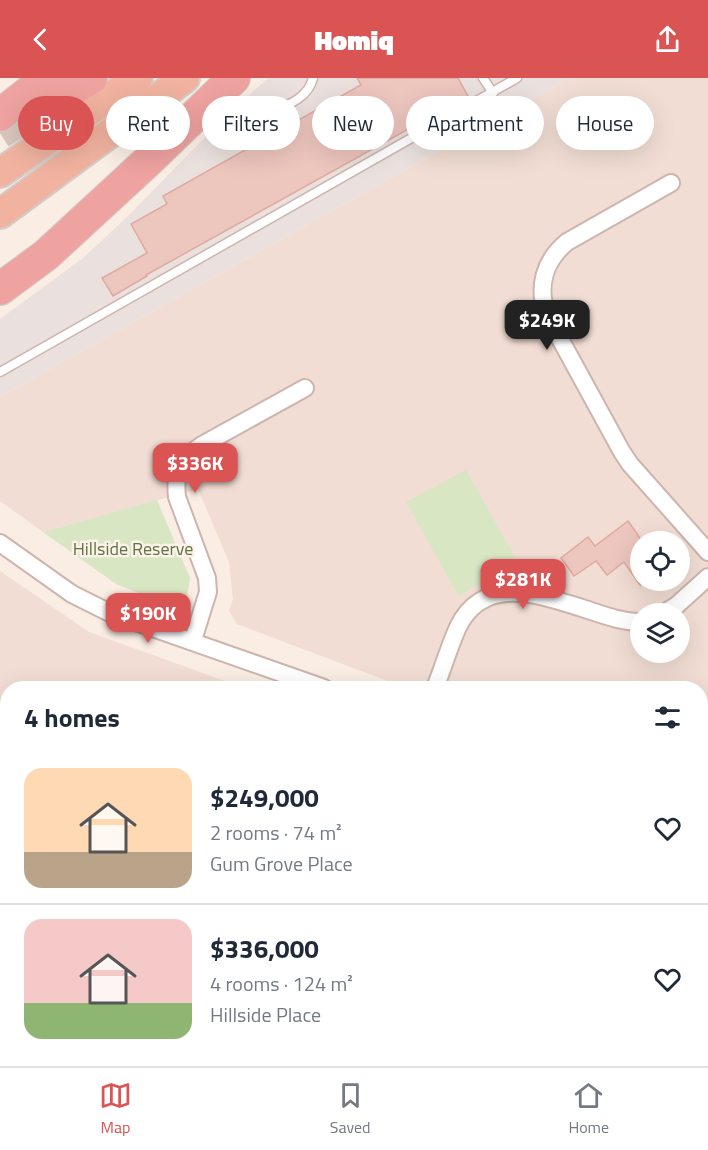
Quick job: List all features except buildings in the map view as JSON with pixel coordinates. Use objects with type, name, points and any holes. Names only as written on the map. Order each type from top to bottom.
[{"type":"highway","points":[[0,115],[48,90],[91,78]]},
{"type":"highway","points":[[0,173],[138,78]]},
{"type":"highway","points":[[0,214],[185,78]]},
{"type":"highway","points":[[214,96],[234,78]]},
{"type":"highway","points":[[0,289],[46,255],[202,108]]},
{"type":"street","points":[[671,183],[567,242],[556,251],[548,264],[541,290],[547,315],[622,452],[708,552]]},
{"type":"street","points":[[193,640],[207,592],[207,578],[177,497],[176,487],[180,466],[188,455],[202,444],[304,388]]},
{"type":"street","points":[[0,543],[72,594],[110,613],[193,640],[305,681]]},
{"type":"street","points":[[678,603],[708,577]]},
{"type":"street","points":[[438,681],[458,627],[465,616],[477,605],[504,593],[534,594],[620,620],[630,620]]},
{"type":"lane","points":[[300,97],[313,78]]},
{"type":"lane","points":[[483,78],[493,93]]},
{"type":"lane","points":[[0,372],[518,78]]},
{"type":"shaded area","points":[[268,78],[570,78],[538,96],[406,96],[406,150],[441,150],[0,397],[0,319],[83,258],[202,140],[202,150],[300,150],[300,96],[248,96]]},
{"type":"shaded area","points":[[570,78],[708,78],[708,681],[388,681],[237,624],[229,611],[233,599],[229,562],[198,489],[43,532],[0,501],[0,397],[441,150],[544,150],[544,96],[538,96]]},
{"type":"shaded area","points":[[0,571],[89,632],[225,681],[0,681]]},
{"type":"green space","points":[[466,470],[524,573],[489,579],[459,597],[406,502]]},
{"type":"green space","name":"Hillside Reserve","points":[[157,500],[190,578],[187,597],[174,607],[116,584],[43,532]]},
{"type":"tunnel","points":[[0,133],[18,122]]}]
